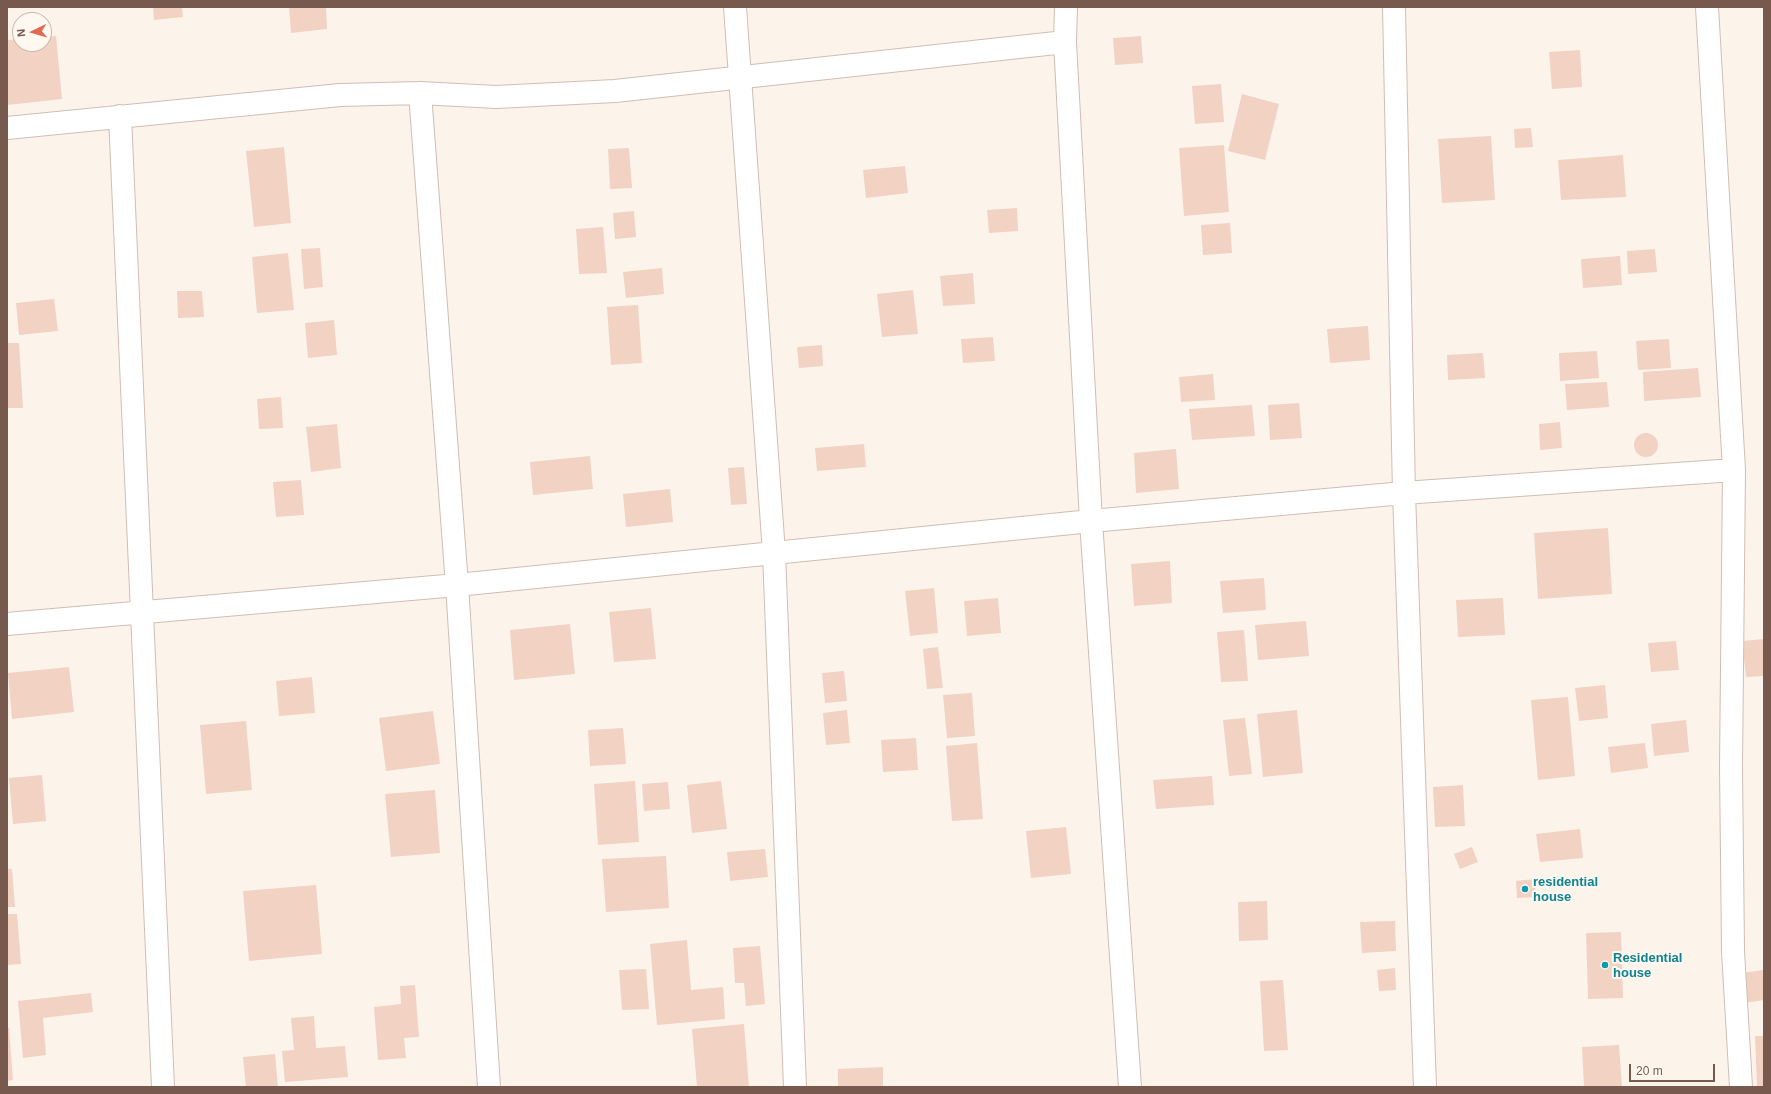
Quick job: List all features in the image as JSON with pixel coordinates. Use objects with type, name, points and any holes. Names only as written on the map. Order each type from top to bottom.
[{"type":"street","points":[[735,7],[774,553],[795,1087]]},
{"type":"street","points":[[1066,7],[1065,42],[1091,521],[1130,1087]]},
{"type":"street","points":[[1394,7],[1404,493],[1425,1087]]},
{"type":"street","points":[[1707,7],[1734,470],[1731,766],[1733,928],[1742,1087]]},
{"type":"street","points":[[7,128],[340,94],[420,93],[496,97],[615,91],[1065,42]]},
{"type":"street","points":[[420,93],[457,585],[489,1087]]},
{"type":"street","points":[[120,116],[163,1087]]},
{"type":"street","points":[[7,624],[142,614],[457,585],[1091,521],[1404,493],[1734,470]]},
{"type":"building","points":[[153,7],[182,7],[183,17],[154,20]]},
{"type":"building","points":[[289,7],[326,7],[327,29],[291,33]]},
{"type":"building","points":[[52,36],[56,36],[62,99],[7,105],[7,40],[12,40],[12,52],[52,52]]},
{"type":"building","points":[[1141,36],[1143,63],[1115,65],[1113,38]]},
{"type":"building","points":[[1580,50],[1582,87],[1552,89],[1549,52]]},
{"type":"building","points":[[1221,84],[1224,122],[1195,124],[1192,86]]},
{"type":"building","points":[[1242,94],[1279,104],[1265,160],[1228,151]]},
{"type":"building","points":[[1531,128],[1533,147],[1515,148],[1514,129]]},
{"type":"building","points":[[1491,136],[1495,200],[1442,203],[1438,139]]},
{"type":"building","points":[[1224,145],[1229,212],[1184,216],[1179,148]]},
{"type":"building","points":[[284,147],[291,223],[254,227],[246,151]]},
{"type":"building","points":[[629,148],[632,188],[610,189],[608,149]]},
{"type":"building","points":[[1623,155],[1626,197],[1561,200],[1558,160]]},
{"type":"building","points":[[905,166],[908,193],[866,198],[863,170]]},
{"type":"building","points":[[1017,208],[1018,231],[989,233],[987,210]]},
{"type":"building","points":[[634,211],[636,237],[615,239],[613,213]]},
{"type":"building","points":[[1230,223],[1232,253],[1203,255],[1201,225]]},
{"type":"building","points":[[603,227],[607,273],[579,274],[576,229]]},
{"type":"building","points":[[320,248],[323,287],[304,289],[301,249]]},
{"type":"building","points":[[1655,249],[1657,272],[1628,274],[1627,251]]},
{"type":"building","points":[[288,253],[294,310],[257,313],[252,257]]},
{"type":"building","points":[[1620,256],[1622,285],[1583,288],[1581,259]]},
{"type":"building","points":[[662,268],[664,294],[626,298],[623,272]]},
{"type":"building","points":[[973,273],[975,304],[943,306],[940,276]]},
{"type":"building","points":[[913,290],[918,334],[882,337],[877,294]]},
{"type":"building","points":[[177,291],[202,291],[204,317],[178,318]]},
{"type":"building","points":[[54,299],[58,331],[19,335],[16,303]]},
{"type":"building","points":[[638,305],[642,363],[611,365],[607,307]]},
{"type":"building","points":[[334,320],[337,355],[308,358],[305,323]]},
{"type":"building","points":[[1368,326],[1370,360],[1330,363],[1327,329]]},
{"type":"building","points":[[993,337],[995,361],[963,363],[961,339]]},
{"type":"building","points":[[1669,339],[1671,368],[1638,370],[1636,341]]},
{"type":"building","points":[[7,343],[19,343],[23,408],[7,408]]},
{"type":"building","points":[[822,345],[823,366],[799,368],[797,347]]},
{"type":"building","points":[[1597,351],[1599,378],[1560,381],[1559,353]]},
{"type":"building","points":[[1483,353],[1485,378],[1448,380],[1447,355]]},
{"type":"building","points":[[1698,368],[1701,397],[1644,401],[1643,372]]},
{"type":"building","points":[[1213,374],[1215,400],[1181,402],[1179,377]]},
{"type":"building","points":[[1607,382],[1609,407],[1567,410],[1565,384]]},
{"type":"building","points":[[281,397],[283,428],[259,429],[257,399]]},
{"type":"building","points":[[1299,403],[1302,438],[1270,440],[1268,405]]},
{"type":"building","points":[[1252,405],[1255,436],[1192,440],[1189,409]]},
{"type":"building","points":[[1560,422],[1562,448],[1540,450],[1539,424]]},
{"type":"building","points":[[337,424],[341,468],[311,472],[306,427]]},
{"type":"building","points":[[1646,433],[1655,436],[1658,445],[1655,454],[1646,457],[1637,454],[1634,445],[1637,436]]},
{"type":"building","points":[[864,444],[866,467],[817,471],[815,448]]},
{"type":"building","points":[[1176,449],[1179,489],[1136,493],[1134,453]]},
{"type":"building","points":[[590,456],[593,489],[533,495],[530,462]]},
{"type":"building","points":[[744,467],[747,504],[731,505],[728,468]]},
{"type":"building","points":[[301,480],[304,515],[276,517],[273,482]]},
{"type":"building","points":[[670,489],[673,522],[626,527],[623,494]]},
{"type":"building","points":[[1608,528],[1612,594],[1538,599],[1534,533]]},
{"type":"building","points":[[1170,561],[1172,603],[1134,606],[1131,564]]},
{"type":"building","points":[[1264,578],[1266,610],[1223,613],[1220,581]]},
{"type":"building","points":[[934,588],[938,633],[910,636],[905,591]]},
{"type":"building","points":[[998,598],[1001,633],[967,636],[964,601]]},
{"type":"building","points":[[1503,598],[1505,635],[1458,637],[1456,600]]},
{"type":"building","points":[[651,608],[656,659],[614,662],[609,612]]},
{"type":"building","points":[[1306,621],[1309,656],[1258,660],[1255,625]]},
{"type":"building","points":[[570,624],[575,674],[514,680],[510,630]]},
{"type":"building","points":[[1244,630],[1248,681],[1221,682],[1217,632]]},
{"type":"building","points":[[1764,639],[1764,676],[1746,677],[1742,641]]},
{"type":"building","points":[[1676,641],[1679,670],[1651,672],[1648,643]]},
{"type":"building","points":[[938,647],[943,688],[927,689],[923,649]]},
{"type":"building","points":[[69,667],[74,712],[12,719],[8,673]]},
{"type":"building","points":[[844,671],[847,701],[825,703],[822,673]]},
{"type":"building","points":[[312,677],[315,713],[279,716],[276,681]]},
{"type":"building","points":[[1605,685],[1608,718],[1579,721],[1575,688]]},
{"type":"building","points":[[972,693],[975,736],[947,738],[943,695]]},
{"type":"building","points":[[1568,697],[1575,776],[1538,780],[1531,700]]},
{"type":"building","points":[[847,710],[850,743],[826,745],[823,713]]},
{"type":"building","points":[[1297,710],[1303,773],[1263,777],[1257,714]]},
{"type":"building","points":[[433,711],[440,764],[386,771],[379,718]]},
{"type":"building","points":[[1245,718],[1252,774],[1229,776],[1223,720]]},
{"type":"building","points":[[1686,720],[1689,752],[1654,756],[1651,724]]},
{"type":"building","points":[[246,721],[252,790],[206,794],[200,725]]},
{"type":"building","points":[[623,728],[626,764],[590,766],[588,730]]},
{"type":"building","points":[[916,738],[918,770],[883,772],[881,740]]},
{"type":"building","points":[[977,743],[983,819],[952,821],[946,746]]},
{"type":"building","points":[[1645,743],[1648,768],[1611,773],[1608,747]]},
{"type":"building","points":[[42,775],[46,821],[13,824],[9,778]]},
{"type":"building","points":[[1212,776],[1214,805],[1156,809],[1153,780]]},
{"type":"building","points":[[635,781],[639,842],[598,845],[594,784]]},
{"type":"building","points":[[721,781],[727,829],[692,833],[687,785]]},
{"type":"building","points":[[668,782],[670,809],[644,811],[642,784]]},
{"type":"building","points":[[1463,785],[1465,826],[1435,827],[1433,787]]},
{"type":"building","points":[[435,790],[440,853],[391,857],[385,794]]},
{"type":"building","points":[[1066,827],[1071,874],[1031,878],[1026,831]]},
{"type":"building","name":"Residential house","points":[[1580,829],[1583,858],[1540,862],[1536,834]]},
{"type":"building","points":[[1472,847],[1478,862],[1460,869],[1454,854]]},
{"type":"building","points":[[765,849],[768,877],[730,881],[727,852]]},
{"type":"building","points":[[666,856],[669,908],[606,912],[602,859]]},
{"type":"building","points":[[7,869],[12,869],[15,907],[7,907]]},
{"type":"building","name":"residential house","points":[[1534,879],[1536,897],[1517,898],[1516,881]]},
{"type":"building","points":[[316,885],[322,954],[249,961],[243,891]]},
{"type":"building","points":[[1267,901],[1268,940],[1239,941],[1238,902]]},
{"type":"building","points":[[7,914],[17,914],[21,964],[7,965]]},
{"type":"building","points":[[1395,921],[1396,951],[1362,953],[1360,922]]},
{"type":"building","name":"Residential house","points":[[1621,932],[1623,998],[1588,999],[1586,933]]},
{"type":"building","points":[[687,940],[691,990],[723,987],[725,1019],[657,1025],[650,944]]},
{"type":"building","points":[[760,946],[765,1004],[746,1006],[744,983],[735,983],[733,948]]},
{"type":"building","points":[[1395,968],[1396,990],[1379,991],[1377,970]]},
{"type":"building","points":[[646,969],[649,1009],[622,1010],[619,970]]},
{"type":"building","points":[[1764,970],[1764,1000],[1744,1003],[1741,973]]},
{"type":"building","points":[[1283,980],[1288,1050],[1264,1051],[1260,981]]},
{"type":"building","points":[[415,985],[419,1037],[404,1038],[406,1058],[378,1060],[374,1007],[401,1004],[400,986]]},
{"type":"building","points":[[91,993],[93,1012],[43,1018],[46,1055],[23,1058],[18,1001]]},
{"type":"building","points":[[314,1016],[316,1048],[345,1046],[348,1077],[285,1082],[282,1051],[294,1050],[291,1018]]},
{"type":"building","points":[[744,1024],[749,1087],[697,1087],[692,1029]]},
{"type":"building","points":[[7,1028],[9,1028],[13,1080],[7,1081]]},
{"type":"building","points":[[1755,1036],[1764,1036],[1764,1087],[1757,1087]]},
{"type":"building","points":[[1619,1045],[1622,1087],[1584,1087],[1582,1047]]},
{"type":"building","points":[[275,1054],[278,1087],[246,1087],[243,1057]]},
{"type":"building","points":[[883,1067],[883,1087],[838,1087],[838,1069]]},
{"type":"place","name":"residential house","points":[[1525,889]]},
{"type":"place","name":"Residential house","points":[[1605,965]]}]
